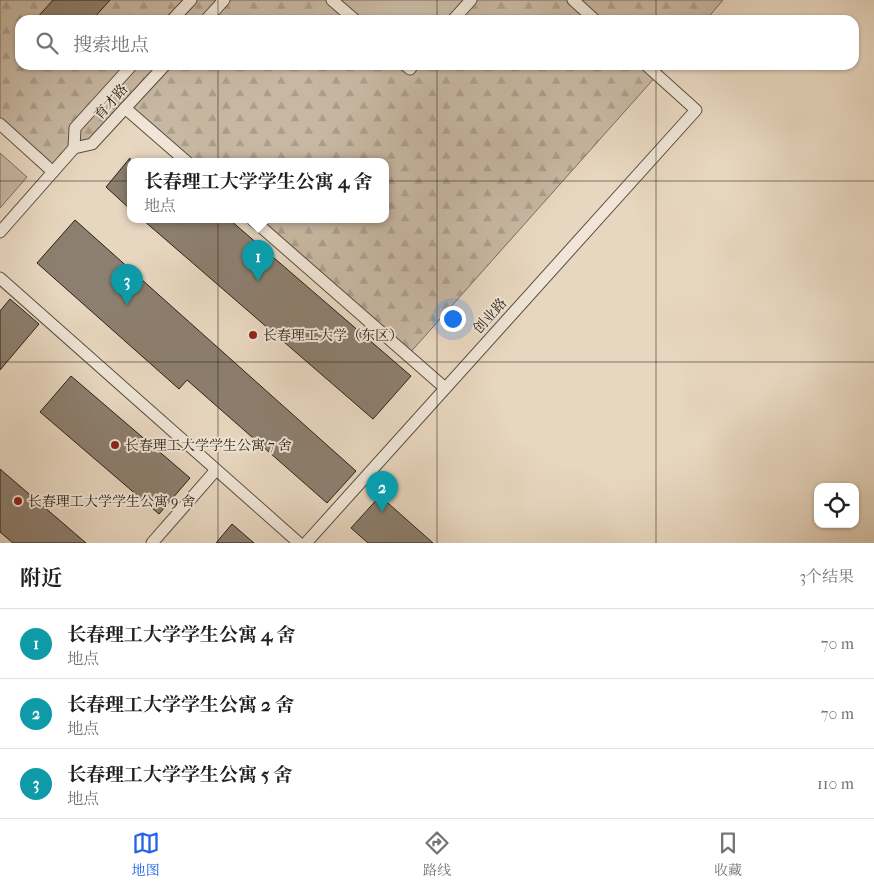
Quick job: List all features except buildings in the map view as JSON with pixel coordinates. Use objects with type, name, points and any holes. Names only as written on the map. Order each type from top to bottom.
[{"type":"lane","points":[[176,15],[190,0]]},
{"type":"lane","points":[[210,15],[224,0]]},
{"type":"lane","points":[[332,0],[349,15]]},
{"type":"lane","points":[[458,15],[471,0]]},
{"type":"lane","points":[[573,0],[590,15]]},
{"type":"lane","name":"育才路","points":[[74,148],[75,128],[127,70]]},
{"type":"lane","name":"育才路","points":[[0,232],[74,148],[92,144],[160,70]]},
{"type":"lane","name":"创业路","points":[[306,543],[696,110],[652,70]]},
{"type":"lane","points":[[125,108],[182,158]]},
{"type":"lane","points":[[0,124],[53,172]]},
{"type":"lane","points":[[256,223],[445,388]]},
{"type":"lane","points":[[0,278],[299,543]]},
{"type":"lane","points":[[152,543],[216,470]]},
{"type":"green space","points":[[0,0],[333,0],[350,15],[15,15],[15,70],[662,70],[408,355],[256,223],[389,223],[389,158],[182,158],[125,108],[92,144],[74,148],[53,172],[0,124]]},
{"type":"green space","points":[[333,0],[471,0],[458,15],[350,15]]},
{"type":"green space","points":[[471,0],[723,0],[710,15],[458,15]]},
{"type":"green space","points":[[0,153],[27,177],[0,208]]},
{"type":"place","name":"长春理工大学学生公寓 4 舍","points":[[258,281]]},
{"type":"place","name":"长春理工大学学生公寓 5 舍","points":[[127,305]]},
{"type":"place","name":"长春理工大学（东区）","points":[[253,335]]},
{"type":"place","name":"长春理工大学学生公寓 7 舍","points":[[115,445]]},
{"type":"place","name":"长春理工大学学生公寓 9 舍","points":[[18,501]]},
{"type":"place","name":"长春理工大学学生公寓 2 舍","points":[[382,512]]}]
